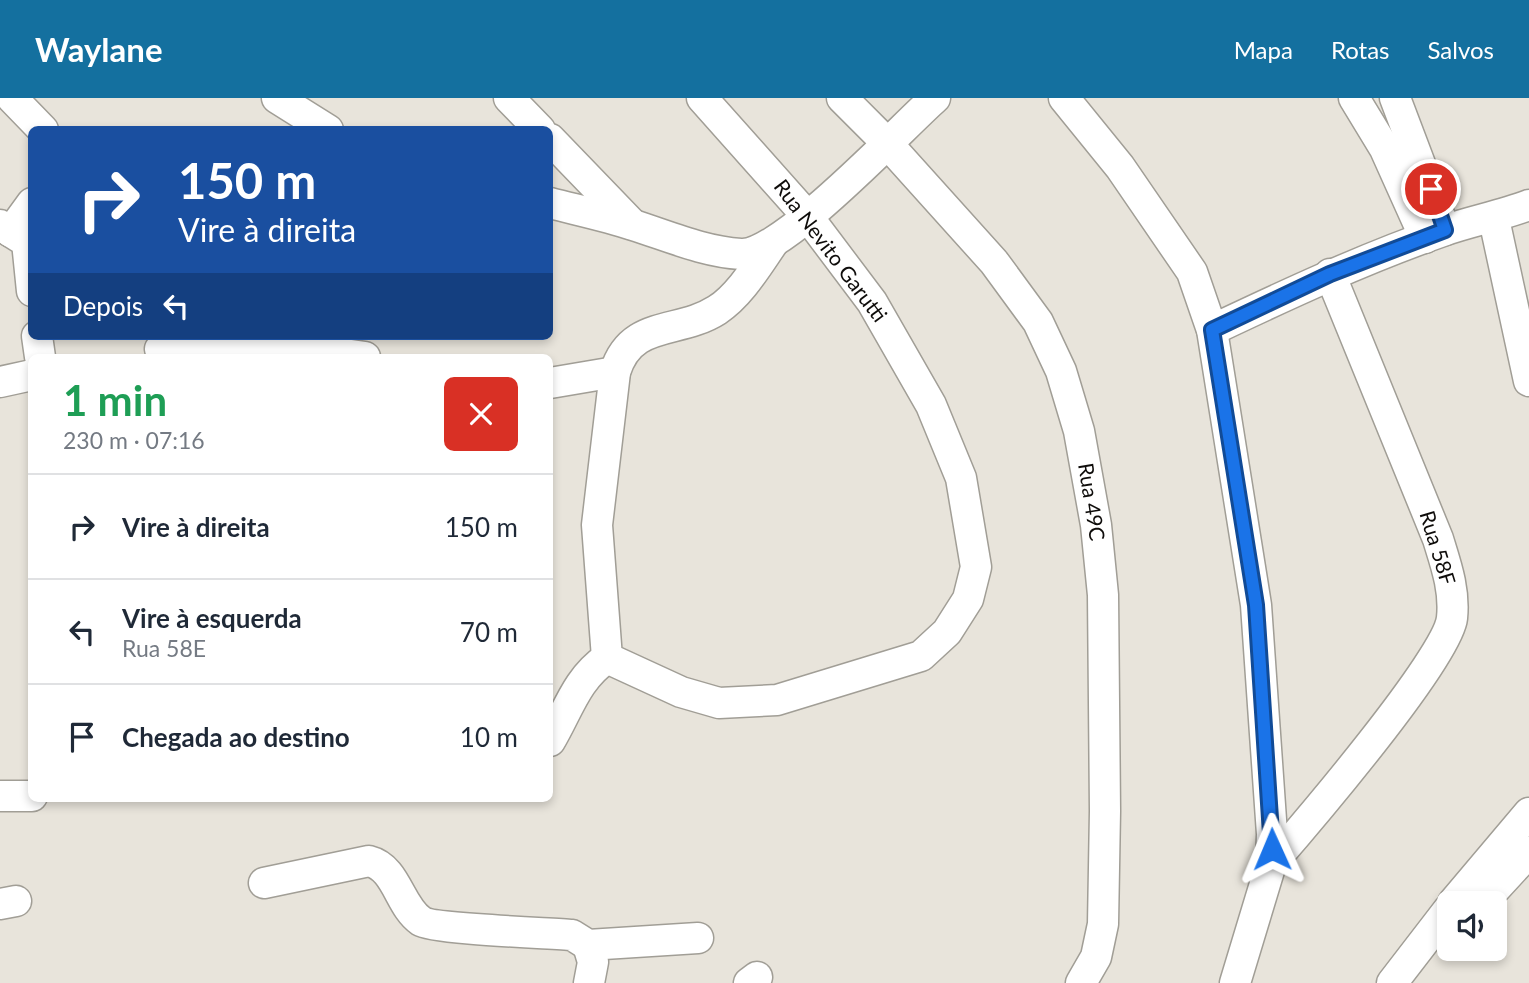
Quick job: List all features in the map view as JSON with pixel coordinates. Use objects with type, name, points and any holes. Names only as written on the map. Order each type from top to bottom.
[{"type":"street","points":[[12,98],[39,126]]},
{"type":"street","points":[[277,98],[322,126]]},
{"type":"street","points":[[509,98],[536,126]]},
{"type":"street","name":"Rua Nevito Garutti","points":[[702,98],[808,217],[872,302],[931,405],[961,478],[976,567],[968,599],[947,632],[921,656],[777,700],[719,704],[681,692],[607,658],[597,525],[615,372],[620,357],[629,344],[648,333],[682,324],[717,310],[749,278],[773,243]]},
{"type":"street","name":"Rua 49C","points":[[842,98],[886,142],[994,262],[1038,322],[1061,371],[1079,432],[1096,525],[1103,595],[1105,811],[1103,924],[1096,957],[1081,983]]},
{"type":"street","points":[[553,204],[632,224],[680,242],[742,254],[760,251],[808,217],[935,98]]},
{"type":"street","points":[[1064,98],[1120,167],[1185,261],[1212,330],[1256,605],[1272,834],[1271,864],[1235,983]]},
{"type":"street","points":[[1354,98],[1435,234]]},
{"type":"street","points":[[1395,98],[1435,234]]},
{"type":"street","points":[[553,142],[632,224]]},
{"type":"street","points":[[1212,330],[1330,274],[1435,234],[1494,219],[1529,205]]},
{"type":"street","points":[[28,212],[17,236],[28,277]]},
{"type":"street","points":[[1494,219],[1529,381]]},
{"type":"street","name":"Rua 58F","points":[[1271,864],[1320,808],[1435,656],[1452,620],[1451,582],[1438,539],[1330,274]]},
{"type":"street","points":[[159,347],[219,343],[292,345],[347,354]]},
{"type":"street","points":[[553,382],[615,372]]},
{"type":"street","points":[[0,382],[28,376]]},
{"type":"street","points":[[553,734],[568,702],[593,667],[607,658]]},
{"type":"street","points":[[0,796],[28,796]]},
{"type":"street","points":[[1463,891],[1529,813]]},
{"type":"street","points":[[1493,891],[1529,852]]},
{"type":"street","points":[[264,883],[369,861],[379,863],[422,921],[435,926],[572,935],[588,945],[698,938]]},
{"type":"street","points":[[1392,983],[1437,925]]},
{"type":"street","points":[[588,945],[593,962],[589,983]]},
{"type":"street","points":[[1417,983],[1437,959]]},
{"type":"route","points":[[1272,849],[1256,605],[1212,330],[1330,274],[1445,230],[1431,189]]}]
